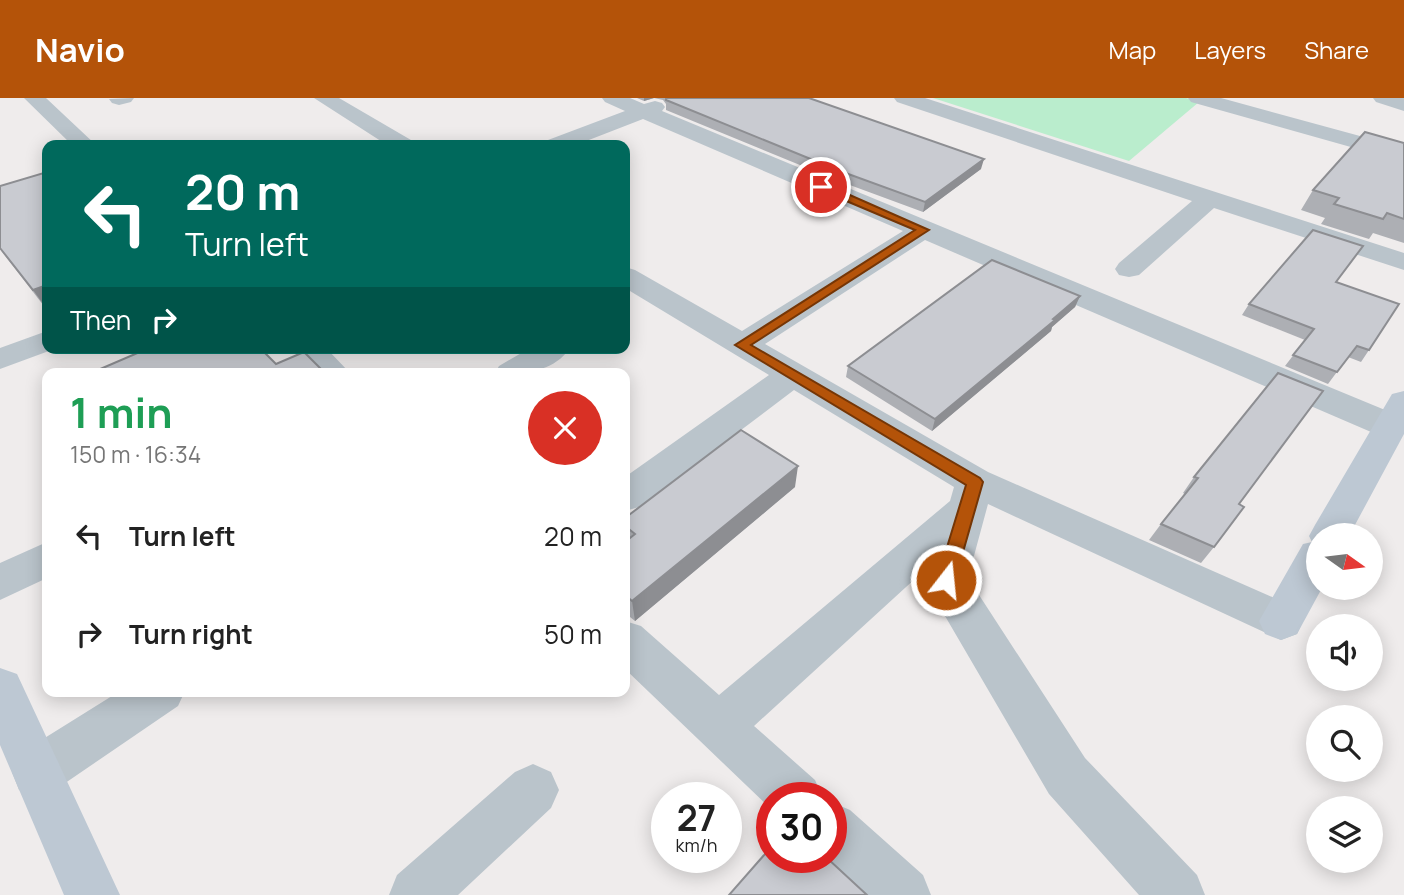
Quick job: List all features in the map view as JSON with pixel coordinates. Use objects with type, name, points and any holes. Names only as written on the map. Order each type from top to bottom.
[{"type":"street","points":[[34,98],[80,140]]},
{"type":"street","points":[[324,98],[395,140]]},
{"type":"street","points":[[612,98],[923,230],[1397,414],[1336,523]]},
{"type":"street","points":[[569,140],[675,98]]},
{"type":"street","points":[[904,98],[1404,262]]},
{"type":"street","points":[[1198,98],[1404,155]]},
{"type":"street","points":[[1383,98],[1404,105]]},
{"type":"street","points":[[1129,269],[1210,198]]},
{"type":"street","points":[[742,345],[923,230]]},
{"type":"street","points":[[630,279],[792,375],[971,496],[1282,621],[1306,578]]},
{"type":"street","points":[[630,305],[652,293]]},
{"type":"street","points":[[0,359],[42,343]]},
{"type":"street","points":[[313,354],[329,368]]},
{"type":"street","points":[[520,368],[544,354]]},
{"type":"street","points":[[630,493],[792,375]]},
{"type":"street","points":[[719,726],[971,496]]},
{"type":"street","points":[[971,496],[946,580],[1067,776],[1177,895]]},
{"type":"street","points":[[0,583],[42,561]]},
{"type":"street","points":[[630,645],[780,782]]},
{"type":"street","points":[[0,689],[92,895]]},
{"type":"street","points":[[37,772],[152,697]]},
{"type":"street","points":[[417,895],[533,790]]},
{"type":"street","points":[[847,844],[903,895]]},
{"type":"green space","points":[[933,98],[1186,98],[1199,102],[1129,161]]},
{"type":"building","points":[[666,98],[809,98],[984,159],[925,202],[840,171]]},
{"type":"building","points":[[1365,132],[1404,143],[1404,219],[1387,213],[1383,219],[1334,204],[1339,198],[1313,190]]},
{"type":"building","points":[[42,173],[42,287],[33,290],[0,248],[0,186]]},
{"type":"building","points":[[1313,230],[1363,246],[1336,282],[1399,304],[1369,350],[1357,346],[1337,372],[1293,355],[1314,329],[1249,304]]},
{"type":"building","points":[[992,260],[1080,296],[1053,319],[1055,320],[935,419],[848,366]]},
{"type":"building","points":[[135,354],[266,354],[276,364],[299,354],[306,354],[320,368],[103,368]]},
{"type":"building","points":[[1278,373],[1323,391],[1239,504],[1244,507],[1214,547],[1161,524],[1198,478],[1194,477]]},
{"type":"building","points":[[741,430],[798,466],[632,601],[630,538],[635,534],[630,530],[630,514]]},
{"type":"building","points":[[756,864],[756,873],[843,873],[867,895],[729,895]]},
{"type":"route","points":[[821,187],[923,230],[742,345],[975,482],[946,580]]}]
